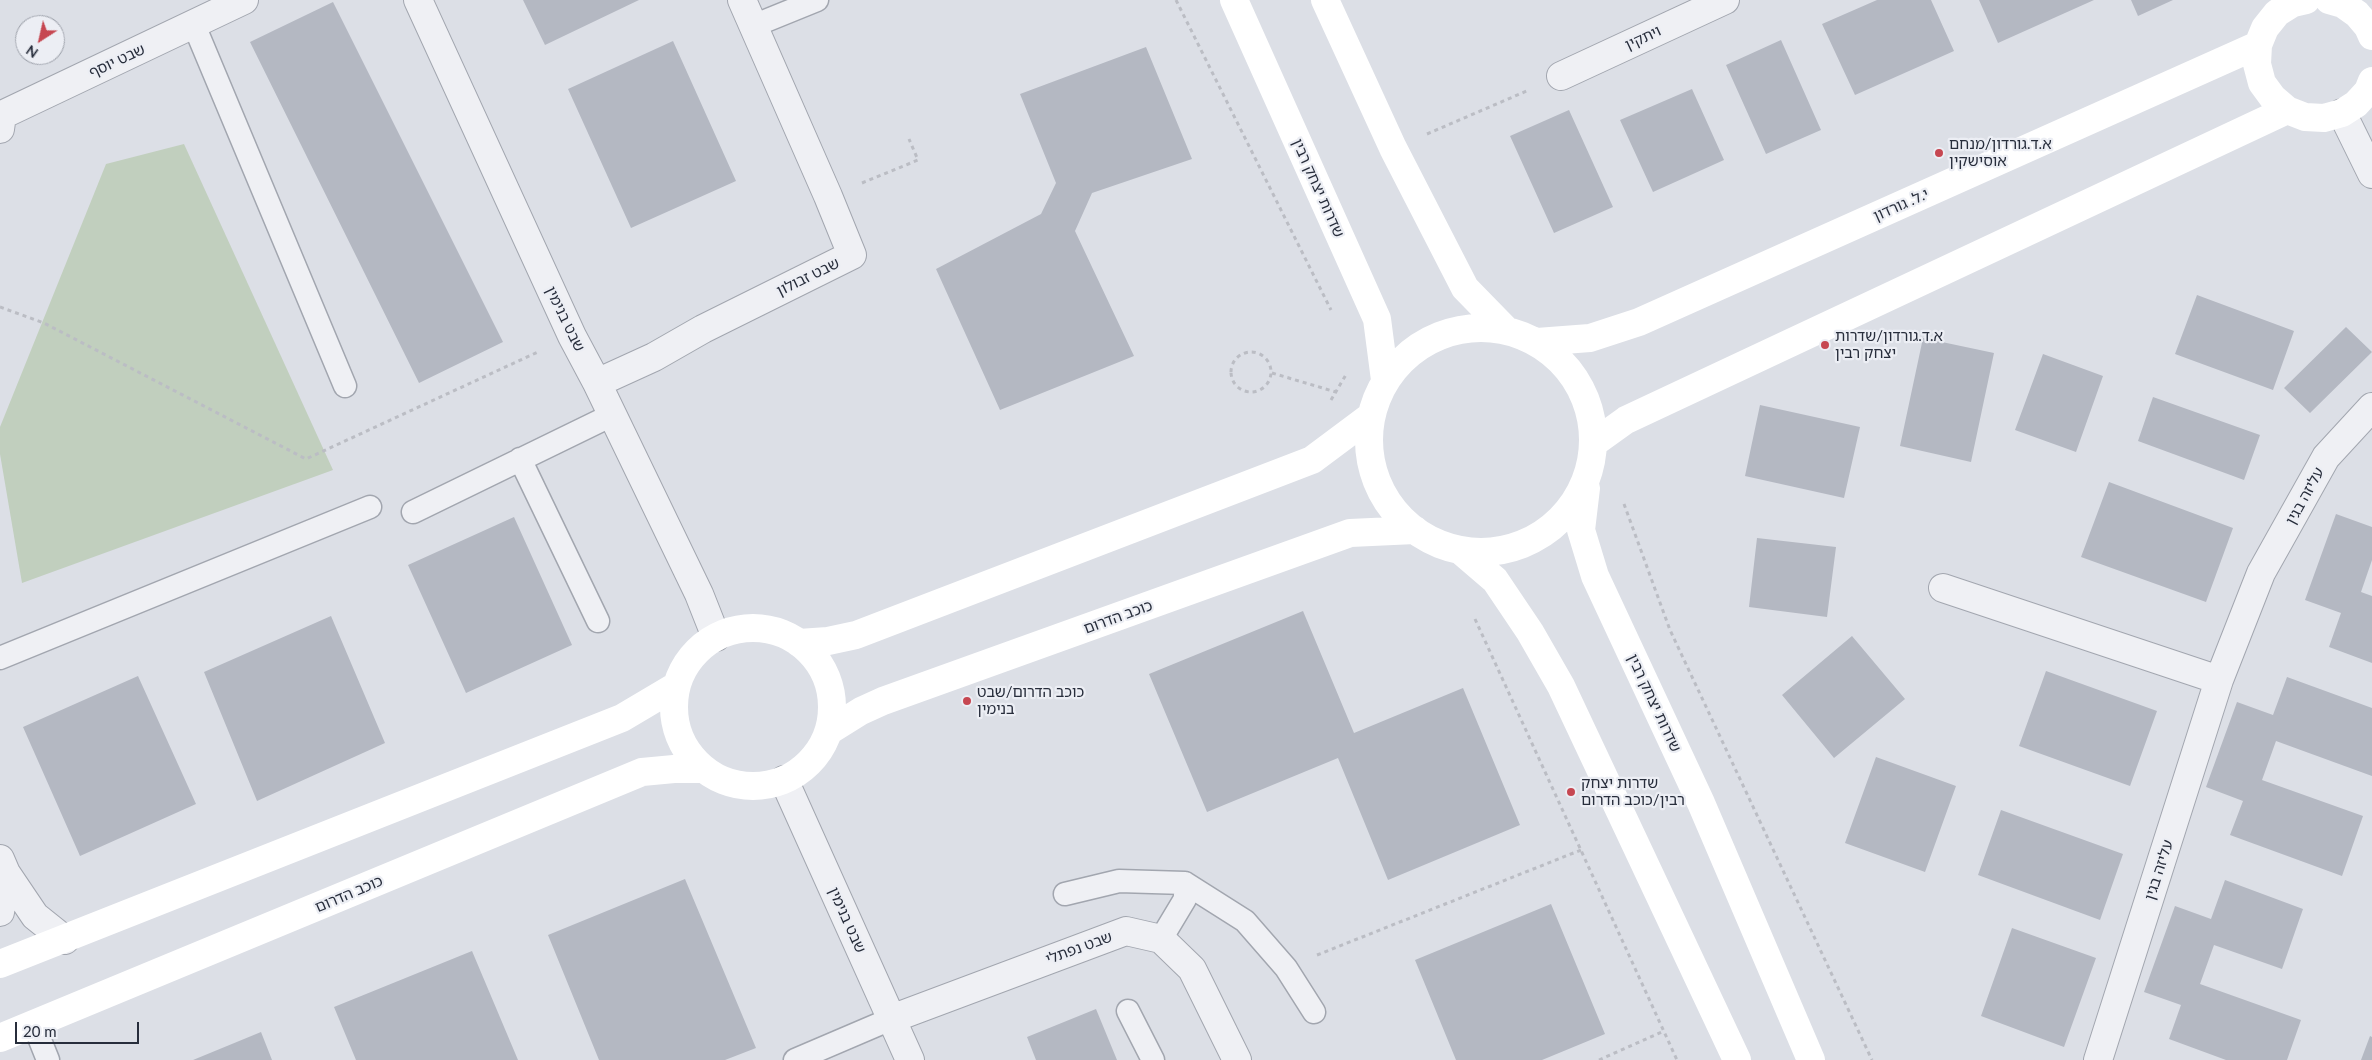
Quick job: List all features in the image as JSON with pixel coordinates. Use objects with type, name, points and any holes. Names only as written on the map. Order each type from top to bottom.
[{"type":"street","name":"שבט יוסף","points":[[0,129],[2,115],[244,0]]},
{"type":"street","name":"שבט בנימין","points":[[418,0],[572,336],[597,383],[699,594],[716,637]]},
{"type":"street","name":"שבט זבולון","points":[[597,383],[654,357],[703,329],[852,255],[742,0]]},
{"type":"street","name":"שדרות יצחק רבין","points":[[1234,0],[1377,319],[1385,380]]},
{"type":"street","points":[[1325,0],[1392,148],[1465,288],[1506,330]]},
{"type":"street","name":"ויתקין","points":[[1561,76],[1725,0]]},
{"type":"street","points":[[2297,1],[2277,14],[2265,28],[2258,45],[2257,64],[2262,83],[2272,98],[2287,110],[2305,117],[2324,118],[2342,113],[2356,104],[2368,91],[2372,81]]},
{"type":"street","points":[[2342,2],[2368,26],[2372,36]]},
{"type":"street","name":"י.ל. גורדון","points":[[1537,342],[1590,338],[1639,322],[2258,45]]},
{"type":"street","points":[[1594,443],[1626,420],[2287,110]]},
{"type":"street","points":[[2342,113],[2372,174]]},
{"type":"street","points":[[1471,328],[1506,330],[1537,342],[1561,360],[1579,384],[1591,413],[1594,443],[1592,462],[1587,479],[1572,506],[1550,529],[1522,545],[1492,552],[1460,550],[1436,542],[1415,530],[1392,508],[1376,479],[1369,448],[1371,416],[1385,380],[1408,354],[1437,336],[1471,328]]},
{"type":"street","name":"עליזה בגין","points":[[2098,1060],[2219,680],[2261,573],[2326,458],[2372,407]]},
{"type":"street","points":[[798,643],[856,635],[1312,460],[1371,416]]},
{"type":"street","name":"שדרות יצחק רבין","points":[[1587,479],[1581,530],[1595,576],[1701,803],[1811,1060]]},
{"type":"street","name":"כוכב הדרום","points":[[829,731],[861,711],[883,701],[1350,533],[1415,530]]},
{"type":"street","points":[[1460,550],[1495,580],[1530,632],[1561,686],[1737,1060]]},
{"type":"street","points":[[1942,588],[2219,680]]},
{"type":"street","points":[[758,628],[779,632],[798,643],[816,660],[828,682],[832,706],[829,731],[819,752],[804,769],[784,780],[763,786],[742,786],[721,780],[703,769],[687,752],[677,732],[673,709],[676,686],[684,666],[698,650],[716,637],[737,630],[758,628]]},
{"type":"street","points":[[0,964],[65,940],[622,718],[676,686]]},
{"type":"street","name":"כוכב הדרום","points":[[0,1038],[642,772],[703,769]]},
{"type":"street","name":"שבט בנימין","points":[[784,780],[910,1060]]},
{"type":"street","points":[[3,866],[35,916],[65,940]]},
{"type":"street","points":[[0,912],[3,866]]},
{"type":"street","name":"שבט נפתלי","points":[[892,1019],[1126,931],[1161,939]]},
{"type":"street","points":[[1161,939],[1192,969],[1237,1060]]},
{"type":"lane","points":[[754,26],[817,0]]},
{"type":"lane","points":[[194,25],[345,386]]},
{"type":"lane","points":[[413,512],[612,415]]},
{"type":"lane","points":[[520,459],[598,622]]},
{"type":"lane","points":[[0,658],[370,506]]},
{"type":"lane","points":[[1065,894],[1119,880],[1185,884],[1245,921],[1286,968],[1314,1012]]},
{"type":"lane","points":[[1161,939],[1185,899],[1185,884]]},
{"type":"lane","points":[[1128,1011],[1153,1060]]},
{"type":"lane","points":[[796,1060],[892,1019]]},
{"type":"lane","points":[[34,1025],[48,1060]]},
{"type":"path","points":[[1176,0],[1334,316]]},
{"type":"path","points":[[1425,134],[1561,76]]},
{"type":"path","points":[[874,178],[918,160],[909,139]]},
{"type":"path","points":[[0,307],[44,323],[306,459],[572,336]]},
{"type":"path","points":[[1250,352],[1266,357],[1272,373],[1266,387],[1252,393],[1244,392],[1237,387],[1230,373],[1231,365],[1236,358],[1250,352]]},
{"type":"path","points":[[1272,373],[1336,392]]},
{"type":"path","points":[[1624,504],[1670,630],[1872,1060]]},
{"type":"path","points":[[1472,611],[1677,1060]]},
{"type":"path","points":[[1286,968],[1581,850]]},
{"type":"path","points":[[1598,1060],[1664,1031]]},
{"type":"green space","points":[[184,144],[333,470],[22,583],[0,454],[0,427],[106,164]]},
{"type":"building","points":[[523,0],[639,0],[545,45]]},
{"type":"building","points":[[1877,0],[1931,0],[1954,51],[1855,95],[1822,24]]},
{"type":"building","points":[[1979,0],[2094,0],[1998,43]]},
{"type":"building","points":[[2131,0],[2173,0],[2138,16]]},
{"type":"building","points":[[333,2],[503,342],[419,383],[250,42]]},
{"type":"building","points":[[1781,40],[1821,130],[1766,154],[1726,65]]},
{"type":"building","points":[[673,41],[736,181],[631,228],[568,89]]},
{"type":"building","points":[[1146,47],[1192,159],[1092,193],[1075,231],[1134,356],[1000,410],[936,269],[1041,214],[1056,183],[1020,94]]},
{"type":"building","points":[[1692,89],[1724,160],[1653,192],[1620,120]]},
{"type":"building","points":[[1569,110],[1613,207],[1554,233],[1510,136]]},
{"type":"building","points":[[2197,295],[2294,331],[2273,390],[2175,354]]},
{"type":"building","points":[[2346,327],[2372,352],[2310,413],[2284,388]]},
{"type":"building","points":[[1923,338],[1994,353],[1971,462],[1900,446]]},
{"type":"building","points":[[2043,354],[2103,376],[2076,452],[2015,430]]},
{"type":"building","points":[[2153,397],[2260,435],[2244,480],[2138,441]]},
{"type":"building","points":[[1760,405],[1860,427],[1844,498],[1745,476]]},
{"type":"building","points":[[2109,482],[2233,528],[2206,602],[2081,557]]},
{"type":"building","points":[[2336,514],[2372,527],[2372,560],[2361,592],[2372,596],[2372,663],[2329,647],[2341,613],[2305,600]]},
{"type":"building","points":[[514,517],[572,645],[466,693],[408,565]]},
{"type":"building","points":[[1757,538],[1836,547],[1827,617],[1749,607]]},
{"type":"building","points":[[1303,611],[1354,733],[1463,688],[1520,825],[1388,880],[1338,758],[1207,812],[1149,674]]},
{"type":"building","points":[[331,616],[385,743],[257,801],[204,672]]},
{"type":"building","points":[[1852,636],[1905,699],[1834,758],[1782,695]]},
{"type":"building","points":[[2046,671],[2157,711],[2130,786],[2019,746]]},
{"type":"building","points":[[138,676],[196,804],[80,856],[23,727]]},
{"type":"building","points":[[2287,677],[2372,708],[2372,776],[2276,741],[2262,780],[2363,816],[2342,876],[2230,835],[2243,801],[2206,787],[2237,702],[2273,715]]},
{"type":"building","points":[[1876,757],[1956,786],[1925,872],[1845,843]]},
{"type":"building","points":[[2001,810],[2123,854],[2100,920],[1978,875]]},
{"type":"building","points":[[685,879],[756,1048],[725,1060],[599,1060],[548,935]]},
{"type":"building","points":[[2225,880],[2303,909],[2282,969],[2214,945],[2200,984],[2301,1020],[2287,1060],[2226,1060],[2169,1039],[2181,1005],[2144,992],[2175,906],[2211,919]]},
{"type":"building","points":[[1551,904],[1605,1034],[1542,1060],[1456,1060],[1415,960]]},
{"type":"building","points":[[2012,928],[2096,958],[2064,1047],[1981,1016]]},
{"type":"building","points":[[472,951],[518,1060],[356,1060],[334,1007]]},
{"type":"building","points":[[1096,1009],[1117,1060],[1036,1060],[1027,1037]]},
{"type":"building","points":[[261,1032],[272,1060],[193,1060]]},
{"type":"building","points":[[2370,1036],[2372,1037],[2372,1060],[2361,1060]]},
{"type":"place","name":"א.ד.גורדון/מנחם אוסישקין","points":[[1939,153]]},
{"type":"place","name":"א.ד.גורדון/שדרות יצחק רבין","points":[[1825,345]]},
{"type":"place","name":"כוכב הדרום/שבט בנימין","points":[[967,701]]},
{"type":"place","name":"שדרות יצחק רבין/כוכב הדרום","points":[[1571,792]]}]
